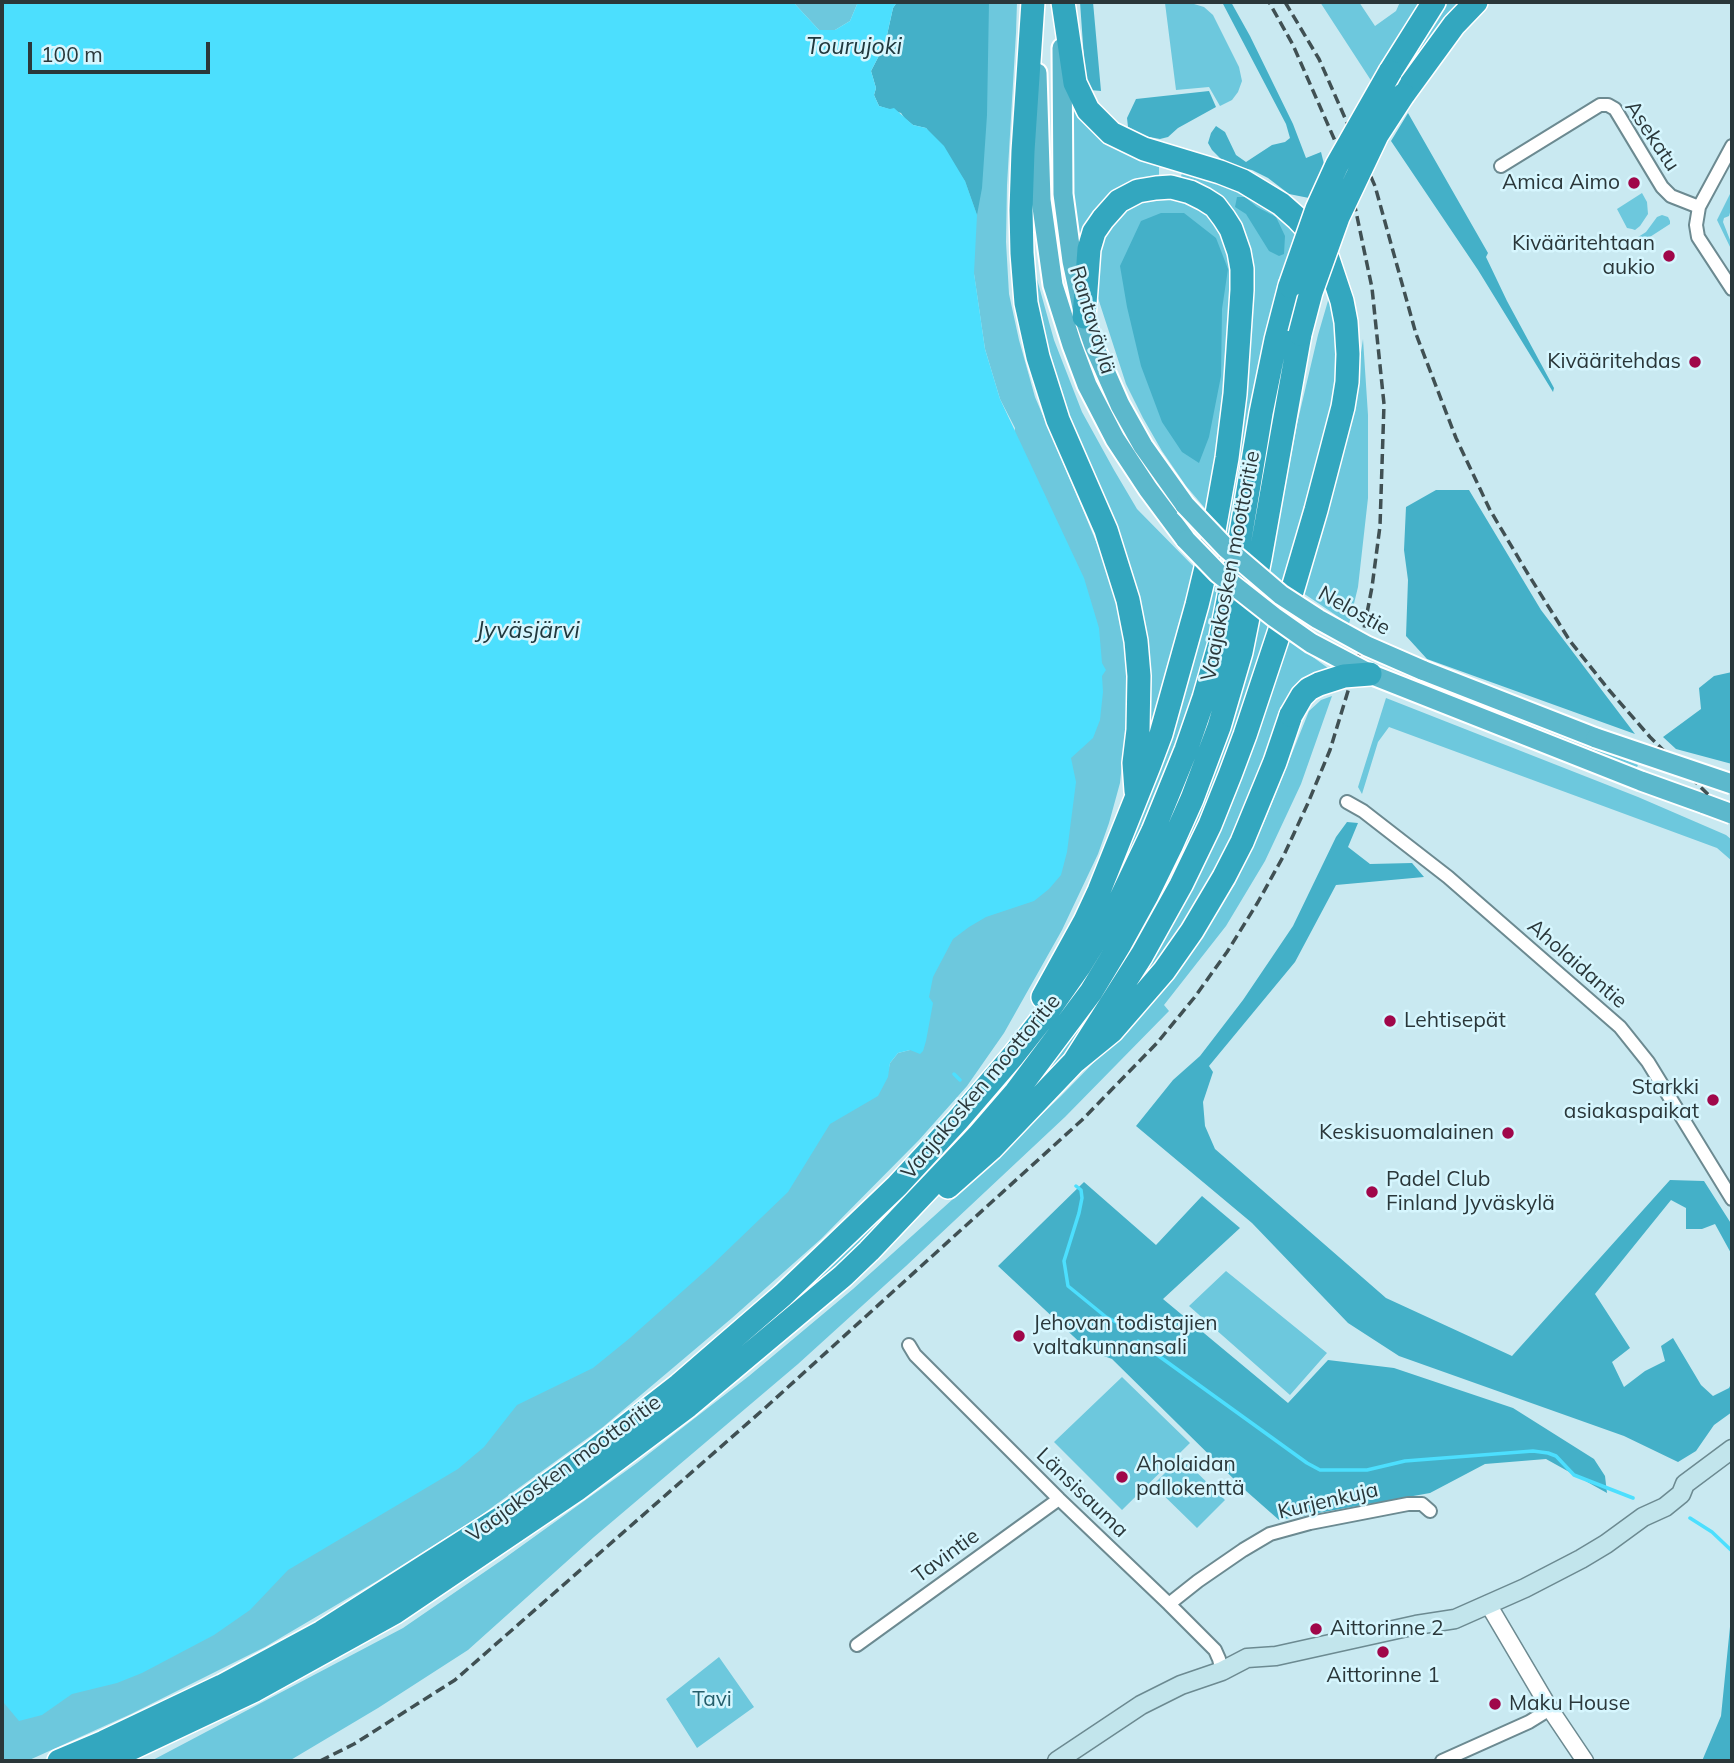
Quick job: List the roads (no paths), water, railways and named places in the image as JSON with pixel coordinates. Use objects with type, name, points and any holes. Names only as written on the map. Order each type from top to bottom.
[{"type":"highway","name":"Rantaväylä","points":[[1034,2],[1041,200],[1053,285],[1087,385],[1115,439],[1148,489],[1186,540],[1218,573],[1311,643],[1370,674]]},
{"type":"highway","points":[[1034,2],[1021,210],[1026,303],[1038,357],[1058,419],[1105,530],[1128,600],[1139,676],[1134,763],[1137,797]]},
{"type":"highway","name":"Rantaväylä","points":[[1062,2],[1063,194],[1072,261],[1084,317]]},
{"type":"highway","points":[[1062,2],[1075,83],[1088,110],[1111,133],[1144,149],[1243,181],[1281,204],[1316,238],[1332,269],[1342,301],[1348,354],[1343,407],[1316,510],[1286,612],[1230,775],[1210,825],[1181,884],[1142,955],[1074,1062]]},
{"type":"highway","name":"Vaajakosken moottoritie","points":[[59,1761],[222,1686],[322,1632],[507,1514],[593,1452],[679,1385],[783,1295],[906,1177],[1013,1056],[1046,1014],[1120,900],[1153,831],[1186,750],[1219,646],[1261,412],[1290,286],[1317,209],[1337,165],[1434,2]]},
{"type":"highway","name":"Vaajakosken moottoritie","points":[[105,1761],[290,1671],[394,1613],[576,1490],[688,1406],[816,1300],[869,1251],[978,1136],[1050,1049],[1091,992],[1147,895],[1192,799],[1219,727],[1241,652],[1300,334],[1322,258],[1338,217],[1377,135],[1454,25],[1476,2]]},
{"type":"highway","points":[[1013,1056],[1089,911],[1114,857],[1161,734],[1211,547],[1235,394],[1242,290],[1239,252],[1231,229],[1215,206],[1190,192],[1171,187],[1138,191],[1119,201],[1094,232],[1089,249],[1084,317]]},
{"type":"highway","name":"Nelostie","points":[[1084,317],[1108,379],[1143,446],[1185,505],[1226,548],[1281,595],[1367,646],[1422,670],[1597,737],[1732,784]]},
{"type":"highway","points":[[869,1251],[931,1203],[990,1149],[1074,1062],[1112,1031],[1164,971],[1192,931],[1242,842],[1275,761],[1290,715],[1302,696],[1319,684],[1370,674],[1732,814]]},
{"type":"main road","points":[[1057,1761],[1141,1705],[1181,1685],[1222,1671],[1250,1670],[1276,1656],[1416,1625],[1452,1608],[1488,1604],[1525,1588],[1581,1559],[1643,1517],[1665,1507],[1681,1494],[1685,1485],[1732,1449]]},
{"type":"street","name":"Asekatu","points":[[1501,166],[1600,105],[1608,105],[1615,109],[1662,187],[1671,196],[1699,207]]},
{"type":"street","points":[[1732,146],[1696,217],[1698,237],[1732,289]]},
{"type":"street","name":"Aholaidantie","points":[[1347,802],[1363,811],[1448,877],[1620,1027],[1648,1062],[1732,1199]]},
{"type":"street","name":"Länsisauma","points":[[909,1345],[915,1355],[1214,1650],[1222,1671]]},
{"type":"street","name":"Tavintie","points":[[857,1645],[1059,1499]]},
{"type":"street","name":"Kurjenkuja","points":[[1169,1604],[1198,1581],[1270,1534],[1310,1523],[1408,1504],[1422,1504],[1430,1511]]},
{"type":"street","points":[[1488,1604],[1550,1709],[1586,1761]]},
{"type":"street","points":[[1442,1761],[1529,1722],[1550,1709]]},
{"type":"water","name":"Jyväsjärvi","points":[[2,2],[793,2],[819,30],[835,30],[850,21],[858,2],[897,2],[893,8],[885,44],[871,71],[876,88],[874,95],[879,106],[894,108],[913,125],[926,128],[944,146],[965,181],[977,215],[974,273],[985,349],[1000,399],[1084,578],[1099,628],[1102,663],[1106,670],[1102,676],[1100,720],[1093,738],[1071,758],[1076,782],[1067,852],[1061,875],[1034,901],[986,917],[953,939],[933,977],[929,997],[933,1003],[923,1051],[920,1054],[910,1050],[898,1053],[890,1063],[888,1077],[878,1096],[830,1124],[788,1192],[712,1265],[593,1368],[517,1405],[484,1447],[458,1469],[288,1570],[250,1610],[214,1635],[142,1673],[117,1683],[72,1694],[42,1715],[19,1721],[2,1703]]},
{"type":"waterway","points":[[954,1074],[960,1080]]},
{"type":"waterway","points":[[1076,1186],[1081,1190],[1082,1198],[1064,1261],[1068,1286],[1106,1317],[1128,1328]]},
{"type":"waterway","points":[[1138,1341],[1320,1470],[1367,1470],[1405,1461],[1533,1451],[1556,1456],[1574,1475],[1633,1498]]},
{"type":"waterway","points":[[1690,1518],[1712,1532],[1732,1551]]},
{"type":"railway","points":[[320,1761],[354,1744],[455,1680],[765,1408],[1082,1120],[1157,1043],[1194,998],[1227,952],[1284,855],[1330,750],[1359,655],[1380,526],[1384,404],[1372,288],[1354,202],[1339,150],[1293,45],[1269,2]]},
{"type":"railway","points":[[1285,2],[1319,59],[1375,186],[1416,334],[1456,438],[1490,510],[1570,641],[1650,737],[1732,818]]},
{"type":"place","name":"Amica Aimo","points":[[1634,183]]},
{"type":"place","name":"Kivääritehtaan aukio","points":[[1669,256]]},
{"type":"place","name":"Kivääritehdas","points":[[1695,362]]},
{"type":"place","name":"Lehtisepät","points":[[1390,1021]]},
{"type":"place","name":"Starkki asiakaspaikat","points":[[1713,1100]]},
{"type":"place","name":"Keskisuomalainen","points":[[1508,1133]]},
{"type":"place","name":"Padel Club Finland Jyväskylä","points":[[1372,1192]]},
{"type":"place","name":"Jehovan todistajien valtakunnansali","points":[[1019,1336]]},
{"type":"place","name":"Aholaidan pallokenttä","points":[[1122,1477]]},
{"type":"place","name":"Aittorinne 2","points":[[1316,1629]]},
{"type":"place","name":"Aittorinne 1","points":[[1383,1652]]},
{"type":"place","name":"Maku House","points":[[1495,1704]]},
{"type":"water label","name":"Tourujoki","points":[[854,47]]},
{"type":"park label","name":"Tavi","points":[[712,1700]]}]
